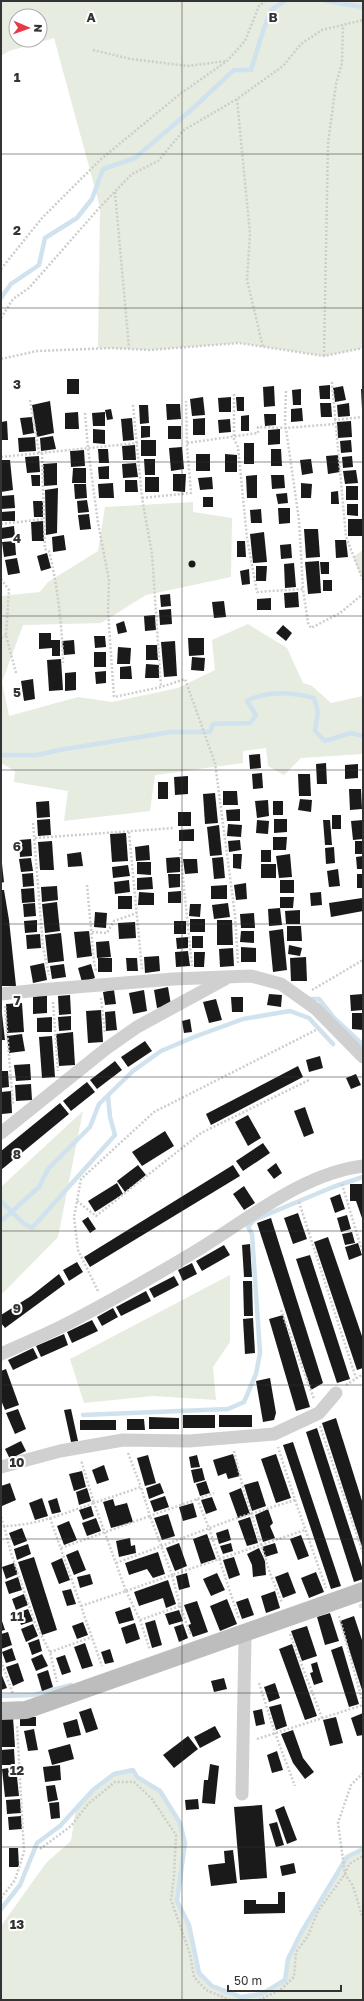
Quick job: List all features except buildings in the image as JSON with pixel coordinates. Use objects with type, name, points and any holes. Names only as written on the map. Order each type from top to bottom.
[{"type":"street","points":[[2,994],[193,978],[252,976],[281,984],[316,1009],[363,1057]]},
{"type":"street","points":[[1,1132],[107,1048],[137,1027],[234,977]]},
{"type":"street","points":[[1,1354],[77,1319],[104,1304],[193,1253],[294,1188],[350,1168],[363,1166]]},
{"type":"street","points":[[1,1467],[78,1448],[123,1440],[189,1441],[274,1434],[318,1414],[336,1393]]},
{"type":"street","points":[[8,1711],[26,1710],[363,1591]]},
{"type":"street","points":[[242,1794],[244,1633]]},
{"type":"path","points":[[1,269],[42,218],[100,160],[180,94],[227,61],[245,41],[259,6],[265,1]]},
{"type":"path","points":[[1,318],[13,299],[28,288],[132,174],[158,160],[184,130],[237,99],[283,66],[301,44],[322,30],[363,20]]},
{"type":"path","points":[[324,356],[328,143],[336,84],[342,63],[343,25]]},
{"type":"path","points":[[93,50],[131,59],[187,66],[227,61]]},
{"type":"path","points":[[237,99],[250,234],[247,280],[263,347]]},
{"type":"path","points":[[115,192],[129,348]]},
{"type":"path","points":[[1,359],[37,351],[129,348],[150,350],[238,343],[324,356],[363,348]]},
{"type":"path","points":[[332,382],[334,424],[340,457],[346,537],[363,580]]},
{"type":"path","points":[[286,391],[286,428],[299,520],[303,589],[308,624],[311,628],[340,613],[363,594]]},
{"type":"path","points":[[234,394],[234,436],[238,447],[242,497],[255,588],[257,592],[303,589]]},
{"type":"path","points":[[30,400],[38,453]]},
{"type":"path","points":[[142,498],[191,493],[187,443],[186,401]]},
{"type":"path","points":[[133,405],[138,443],[142,498],[152,554],[162,687]]},
{"type":"path","points":[[86,413],[88,448],[98,523],[109,580],[108,611],[114,697],[162,687],[185,679],[215,763],[235,915],[234,977]]},
{"type":"path","points":[[334,420],[363,417]]},
{"type":"path","points":[[187,443],[258,433],[258,428],[286,428],[334,424]]},
{"type":"path","points":[[1,457],[138,443]]},
{"type":"path","points":[[42,453],[45,549],[49,551],[56,580],[62,633],[63,663]]},
{"type":"path","points":[[1,524],[44,519]]},
{"type":"path","points":[[1,579],[9,590],[6,635],[16,673]]},
{"type":"path","points":[[1,638],[6,635]]},
{"type":"path","points":[[33,823],[43,946],[52,989],[57,1070],[65,1082]]},
{"type":"path","points":[[35,838],[174,828]]},
{"type":"path","points":[[129,832],[144,982]]},
{"type":"path","points":[[180,849],[193,978]]},
{"type":"path","points":[[87,885],[94,961],[100,985],[107,1048]]},
{"type":"path","points":[[92,932],[107,934],[114,921],[137,913]]},
{"type":"path","points":[[300,998],[363,960]]},
{"type":"path","points":[[2,994],[14,1116],[17,1120]]},
{"type":"path","points":[[104,1304],[78,1250],[74,1217],[81,1179],[154,1112],[330,1024]]},
{"type":"path","points":[[77,1201],[96,1216],[201,1132],[309,1080]]},
{"type":"path","points":[[339,1172],[363,1254]]},
{"type":"path","points":[[294,1188],[356,1378]]},
{"type":"path","points":[[281,1310],[318,1414],[363,1553]]},
{"type":"path","points":[[336,1393],[363,1374]]},
{"type":"path","points":[[243,1744],[363,1704],[333,1601],[305,1530],[274,1434]]},
{"type":"path","points":[[230,1438],[242,1479],[242,1484],[261,1545],[322,1718]]},
{"type":"path","points":[[123,1440],[141,1486],[150,1516],[172,1575],[180,1606],[196,1650]]},
{"type":"path","points":[[78,1448],[94,1503],[125,1592],[140,1620],[154,1665]]},
{"type":"path","points":[[4,1526],[19,1526],[50,1518],[141,1486]]},
{"type":"path","points":[[61,1548],[214,1493]]},
{"type":"path","points":[[197,1499],[220,1559],[244,1633]]},
{"type":"path","points":[[116,1563],[209,1528],[295,1500]]},
{"type":"path","points":[[1,1517],[11,1553],[35,1623],[50,1652],[61,1698]]},
{"type":"path","points":[[50,1518],[107,1682]]},
{"type":"path","points":[[81,1606],[305,1530]]},
{"type":"path","points":[[140,1620],[180,1606]]},
{"type":"path","points":[[50,1652],[92,1637]]},
{"type":"path","points":[[1,1661],[12,1691],[8,1711],[24,1852],[15,1880],[1,1898]]},
{"type":"path","points":[[259,1682],[275,1733],[295,1786]]},
{"type":"path","points":[[363,1773],[351,1785],[338,1823],[345,1874],[353,1886],[363,1919]]},
{"type":"path","points":[[40,1849],[71,1826],[88,1804],[116,1782],[134,1782],[152,1799],[176,1835],[171,1900],[190,1954],[194,1977],[206,1990],[230,2000]]},
{"type":"path","points":[[259,2000],[280,1990],[294,1978],[296,1952],[308,1936],[318,1911],[345,1874],[349,1864],[363,1856]]},
{"type":"shaded area","points":[[1,1],[363,1],[363,348],[324,356],[239,343],[150,350],[98,348],[100,207],[54,38],[48,40],[48,8],[8,8],[8,48],[19,48],[9,51],[1,56]]},
{"type":"shaded area","points":[[193,502],[193,512],[232,518],[231,577],[146,595],[101,623],[23,625],[2,682],[9,716],[78,697],[112,702],[178,688],[215,670],[212,640],[248,624],[287,648],[303,683],[312,686],[331,703],[363,696],[363,754],[301,758],[284,775],[268,766],[266,748],[243,751],[243,763],[155,775],[150,811],[64,821],[68,791],[14,782],[15,771],[1,763],[1,596],[40,592],[48,582],[98,551],[105,507]]},
{"type":"shaded area","points":[[363,550],[363,580],[353,557]]},
{"type":"shaded area","points":[[83,1111],[58,1237],[1,1295],[1,1187]]},
{"type":"shaded area","points":[[230,1275],[230,1342],[213,1367],[216,1400],[153,1396],[84,1403],[70,1359]]},
{"type":"shaded area","points":[[133,1770],[137,1777],[160,1791],[180,1823],[185,1843],[177,1901],[189,1925],[199,1973],[212,1986],[241,1997],[262,1994],[285,1980],[288,1959],[301,1933],[347,1857],[363,1849],[363,2000],[1,2000],[1,1926],[46,1863],[71,1841],[76,1808],[93,1790],[114,1774]]},
{"type":"waterway","points":[[1,298],[11,284],[39,265],[45,238],[77,218],[92,199],[103,169],[135,158],[191,110],[234,70],[251,70],[264,28],[272,9],[285,1]]},
{"type":"waterway","points":[[326,1],[363,7]]},
{"type":"waterway","points":[[1,754],[37,755],[59,750],[171,732],[210,732],[213,724],[250,723],[256,715],[247,701],[263,695],[280,693],[297,694],[314,698],[318,712],[315,731],[325,741],[351,733],[363,736]]},
{"type":"waterway","points":[[309,999],[319,999],[334,1018],[363,1045]]},
{"type":"waterway","points":[[1,1221],[39,1187],[48,1169],[90,1127],[99,1104],[133,1071],[161,1051],[243,1019],[290,1011],[309,1018],[333,1044]]},
{"type":"waterway","points":[[1,1201],[23,1223],[32,1228],[115,1135],[110,1117],[108,1096]]},
{"type":"waterway","points":[[83,1415],[228,1409],[244,1402],[256,1374],[260,1353],[252,1234],[248,1227],[254,1220],[333,1187],[363,1177]]},
{"type":"waterway","points":[[1,1696],[34,1695],[71,1685]]},
{"type":"waterway","points":[[1,1909],[20,1885],[37,1843],[60,1826],[93,1790],[114,1774],[133,1770],[137,1777],[160,1791],[180,1823],[185,1843],[177,1901],[189,1925],[199,1973],[212,1986],[241,1997],[262,1994],[285,1980],[288,1959],[301,1933],[347,1857],[363,1849]]}]
